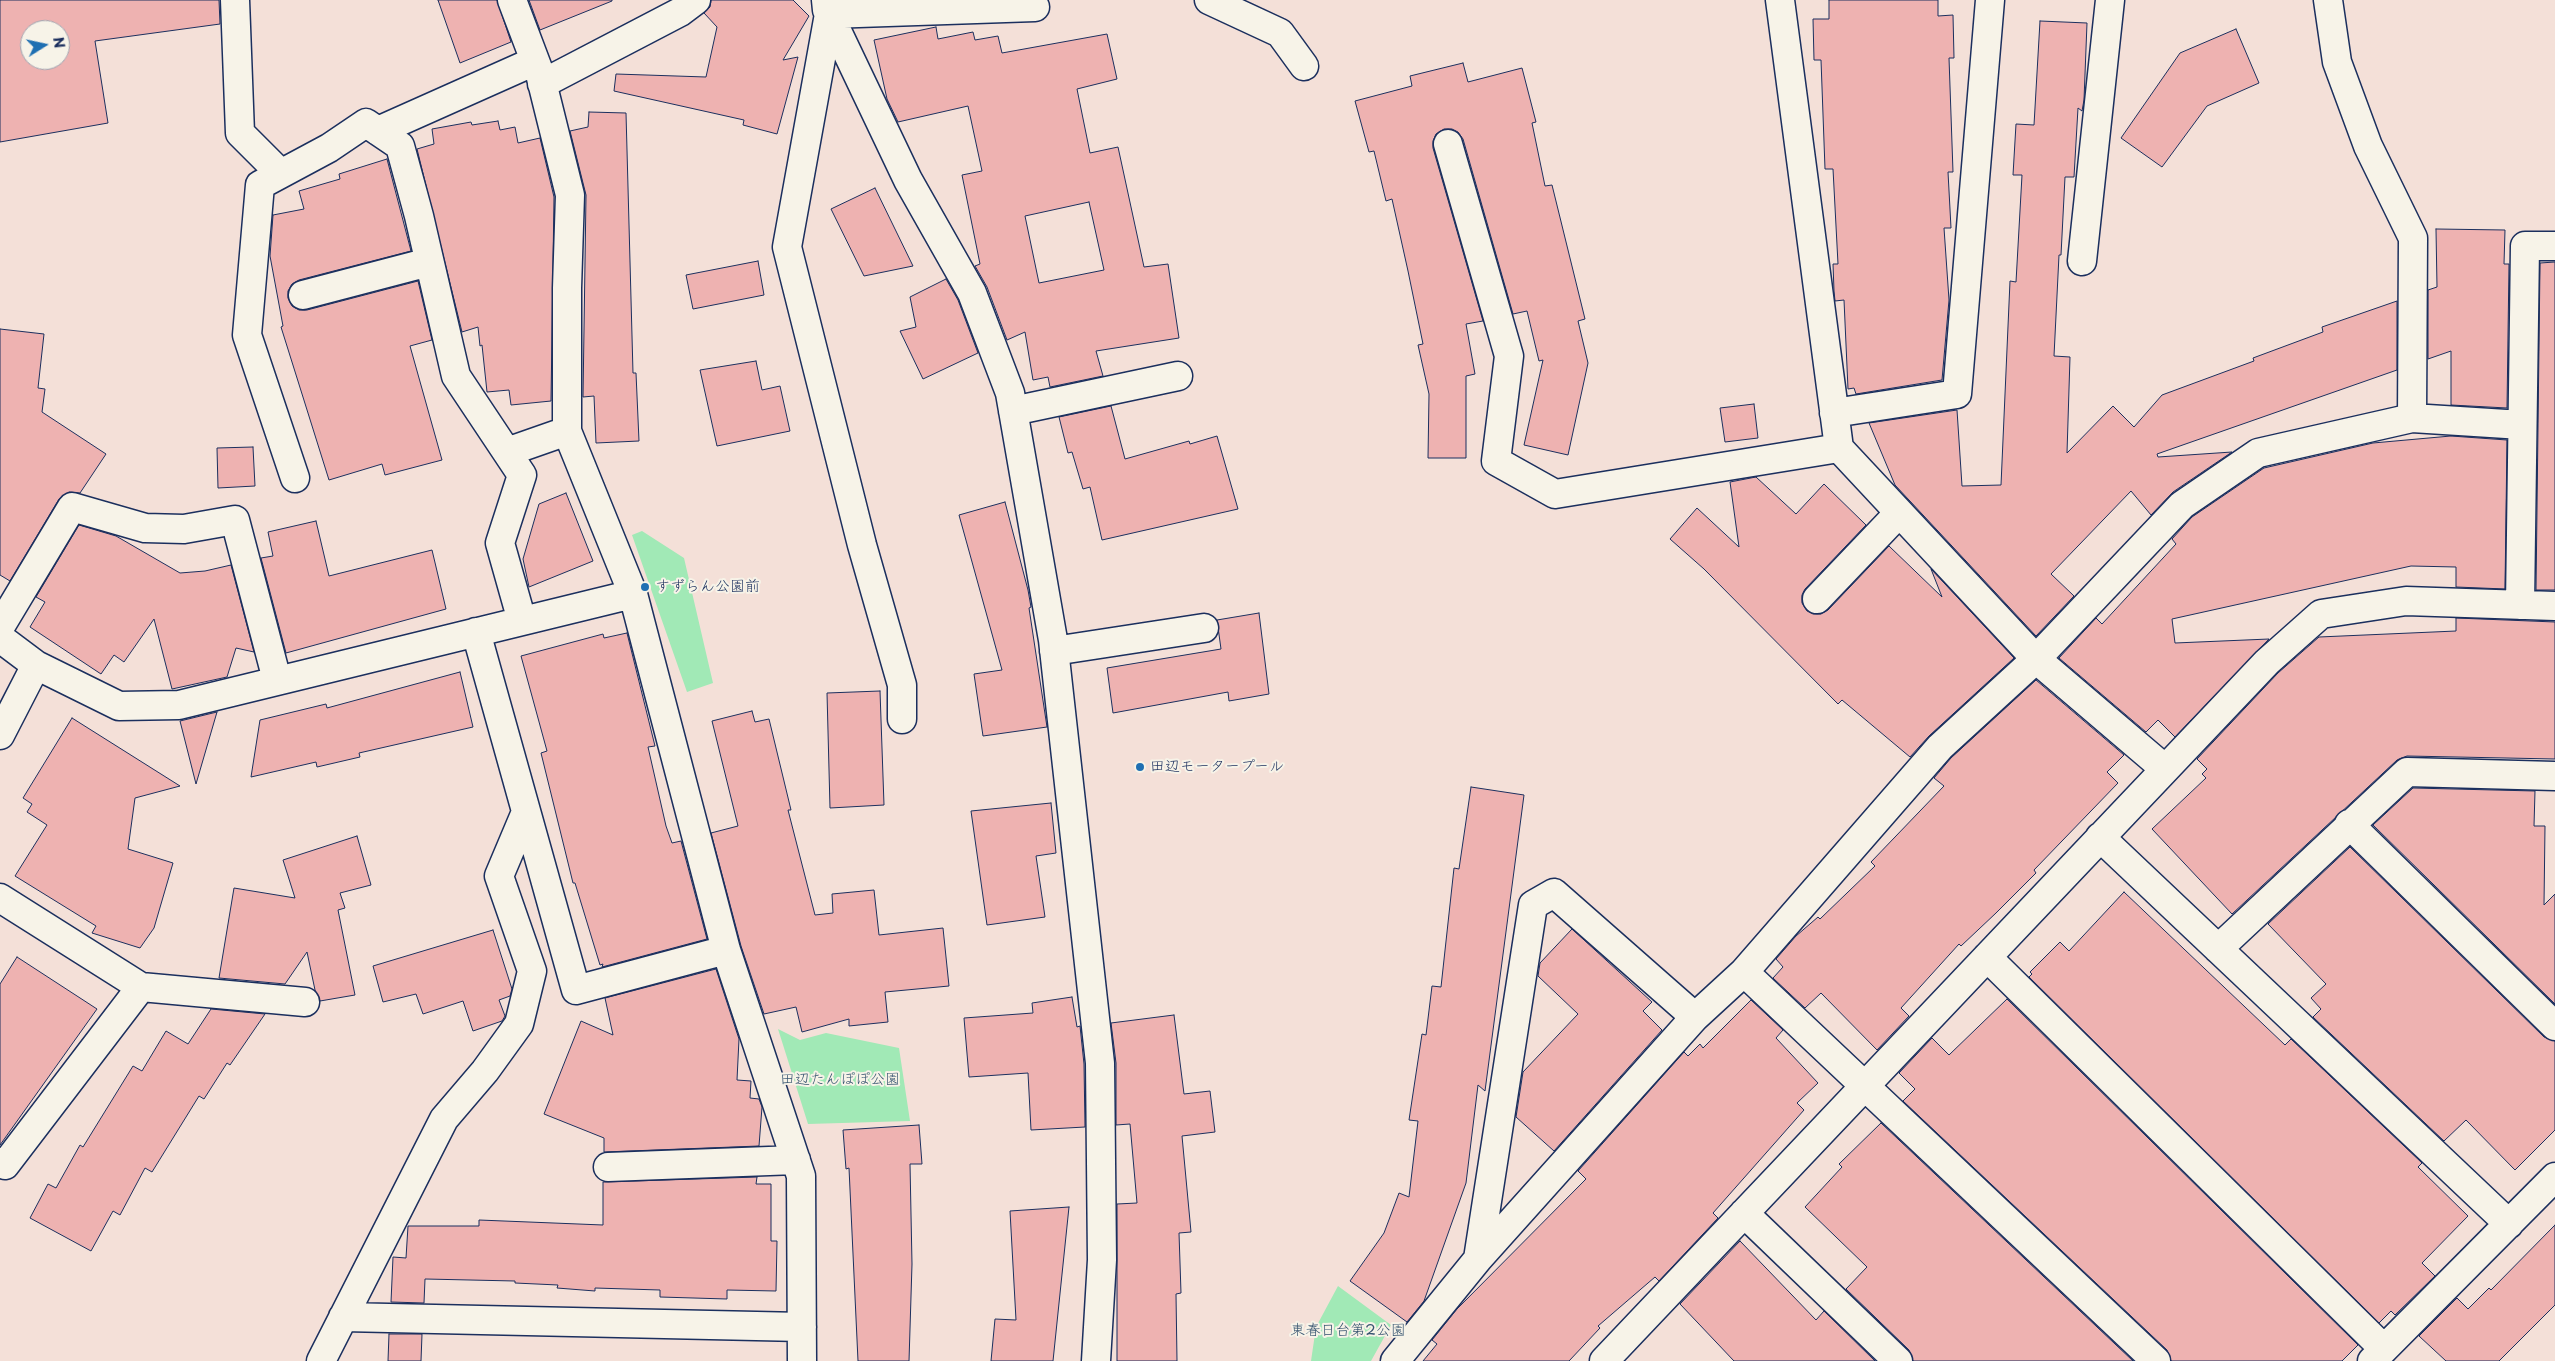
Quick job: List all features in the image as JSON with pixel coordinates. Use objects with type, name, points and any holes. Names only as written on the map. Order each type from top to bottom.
[{"type":"street","points":[[236,0],[240,133],[280,173]]},
{"type":"street","points":[[512,0],[539,73],[570,195],[567,288],[568,431],[633,594],[726,950],[801,1176],[802,1361]]},
{"type":"street","points":[[1208,0],[1280,33],[1304,66]]},
{"type":"street","points":[[1780,0],[1839,448],[2036,659],[2165,769]]},
{"type":"street","points":[[1834,413],[1957,394],[1990,0]]},
{"type":"street","points":[[2082,261],[2110,0]]},
{"type":"street","points":[[2328,0],[2336,62],[2368,146],[2413,238],[2412,418]]},
{"type":"street","points":[[378,131],[539,73],[683,4]]},
{"type":"street","points":[[828,7],[1035,7]]},
{"type":"street","points":[[828,7],[908,180],[972,293],[1010,393],[1054,651],[1100,1063],[1102,1260],[1096,1361]]},
{"type":"street","points":[[828,7],[787,247],[862,545],[902,685],[902,719]]},
{"type":"street","points":[[296,478],[247,335],[260,185],[329,148],[366,123],[400,146],[456,376],[522,475],[500,543],[522,621]]},
{"type":"street","points":[[1448,144],[1509,356],[1496,461],[1555,494],[1839,448]]},
{"type":"street","points":[[2520,605],[2525,246],[2555,246]]},
{"type":"street","points":[[303,295],[429,262]]},
{"type":"street","points":[[1013,411],[1178,376]]},
{"type":"street","points":[[1395,1361],[1478,1259],[1695,1017],[1744,972],[1940,747],[2036,659],[2182,505],[2258,453],[2412,418],[2522,425]]},
{"type":"street","points":[[507,452],[568,431]]},
{"type":"street","points":[[0,627],[72,507],[145,528],[184,529],[236,520],[277,680]]},
{"type":"street","points":[[1817,599],[1899,513]]},
{"type":"street","points":[[0,638],[36,665],[119,706],[179,705],[633,594]]},
{"type":"street","points":[[1604,1361],[2267,662],[2321,614],[2406,601],[2555,606]]},
{"type":"street","points":[[1054,651],[1204,628]]},
{"type":"street","points":[[476,632],[576,990],[726,950]]},
{"type":"street","points":[[0,735],[36,665]]},
{"type":"street","points":[[2218,949],[2406,772],[2555,776]]},
{"type":"street","points":[[321,1361],[444,1119],[485,1071],[519,1024],[532,971],[499,876],[526,812]]},
{"type":"street","points":[[2349,824],[2555,1026]]},
{"type":"street","points":[[2100,837],[2508,1224]]},
{"type":"street","points":[[1478,1259],[1533,904],[1554,893],[1695,1017]]},
{"type":"street","points":[[0,898],[141,987],[305,1002]]},
{"type":"street","points":[[1987,957],[2378,1355],[2555,1178]]},
{"type":"street","points":[[1744,972],[2156,1361]]},
{"type":"street","points":[[0,1162],[5,1165],[141,987]]},
{"type":"street","points":[[608,1167],[796,1160]]},
{"type":"street","points":[[1744,1213],[1898,1361]]},
{"type":"street","points":[[343,1317],[802,1327]]},
{"type":"green space","points":[[642,531],[684,558],[713,683],[687,692],[632,535]]},
{"type":"green space","name":"田辺たんぽぽ公園","points":[[778,1029],[800,1040],[826,1033],[899,1048],[910,1121],[808,1124]]},
{"type":"green space","name":"東春日台第2公園","points":[[1338,1286],[1391,1325],[1371,1361],[1311,1361],[1316,1327]]},
{"type":"building","points":[[0,0],[219,0],[220,24],[95,41],[108,123],[0,142]]},
{"type":"building","points":[[438,0],[497,0],[511,42],[460,63]]},
{"type":"building","points":[[529,0],[612,0],[612,1],[540,30]]},
{"type":"building","points":[[711,0],[793,0],[809,16],[783,60],[798,57],[777,134],[743,125],[744,120],[614,91],[616,74],[706,77],[717,27],[704,13],[710,7]]},
{"type":"building","points":[[1829,0],[1938,0],[1938,16],[1953,15],[1954,58],[1949,58],[1953,172],[1948,172],[1951,228],[1944,228],[1949,300],[1942,380],[1856,394],[1854,388],[1848,389],[1844,300],[1835,301],[1834,291],[1833,264],[1838,264],[1833,169],[1825,169],[1821,60],[1814,60],[1813,19],[1829,19]]},
{"type":"building","points":[[2040,21],[2087,23],[2084,100],[2082,111],[2078,108],[2074,177],[2065,177],[2054,356],[2070,357],[2067,453],[2113,406],[2134,427],[2162,395],[2254,361],[2253,358],[2323,332],[2322,327],[2397,301],[2397,370],[2157,454],[2158,457],[2232,452],[2173,492],[2151,515],[2131,491],[2051,574],[2074,596],[2036,636],[1895,485],[1869,423],[1957,410],[1962,486],[2001,485],[2010,281],[2016,282],[2022,175],[2013,175],[2016,124],[2034,125]]},
{"type":"building","points":[[936,27],[938,39],[973,32],[975,40],[998,36],[1002,53],[1107,34],[1117,79],[1077,89],[1090,153],[1118,147],[1144,267],[1168,264],[1179,338],[1096,351],[1103,376],[1050,387],[1048,377],[1033,380],[1025,332],[1007,340],[987,287],[975,266],[980,264],[962,175],[982,171],[968,106],[898,122],[887,99],[874,40]],"holes":[[[1089,202],[1104,270],[1039,283],[1025,216]]]},
{"type":"building","points":[[2236,29],[2259,83],[2207,106],[2162,167],[2121,138],[2180,53]]},
{"type":"building","points":[[1463,63],[1468,82],[1522,68],[1536,122],[1532,123],[1545,186],[1552,185],[1585,319],[1578,321],[1588,363],[1568,455],[1524,445],[1543,360],[1539,361],[1527,311],[1513,314],[1463,139],[1458,132],[1452,129],[1444,129],[1436,134],[1433,148],[1483,321],[1466,324],[1475,374],[1466,376],[1466,458],[1428,458],[1429,394],[1418,345],[1423,344],[1392,199],[1386,201],[1374,151],[1369,152],[1355,101],[1412,86],[1410,76]]},
{"type":"building","points":[[589,112],[626,113],[633,373],[636,373],[639,441],[596,443],[594,396],[583,397],[586,195],[570,131],[588,127]]},
{"type":"building","points":[[498,121],[500,130],[515,127],[518,143],[540,138],[554,197],[551,401],[511,405],[509,390],[487,392],[478,327],[462,332],[417,149],[434,144],[432,129],[471,122],[472,125]]},
{"type":"building","points":[[387,159],[411,251],[299,280],[292,284],[288,291],[288,298],[292,306],[299,310],[307,310],[418,281],[432,340],[410,346],[442,460],[385,475],[382,464],[329,480],[281,327],[283,326],[270,256],[273,215],[304,209],[299,191],[340,179],[339,174]]},
{"type":"building","points":[[875,188],[913,266],[864,276],[831,209]]},
{"type":"building","points":[[2436,229],[2505,230],[2504,264],[2509,264],[2507,408],[2451,405],[2451,351],[2428,359],[2428,290],[2437,287]]},
{"type":"building","points":[[758,261],[764,295],[693,309],[686,275]]},
{"type":"building","points":[[2555,262],[2555,590],[2536,590],[2540,263]]},
{"type":"building","points":[[946,279],[958,300],[978,353],[923,379],[900,331],[916,327],[910,297]]},
{"type":"building","points":[[0,329],[44,334],[38,388],[45,389],[42,412],[106,454],[80,493],[69,492],[59,499],[10,581],[0,575]]},
{"type":"building","points":[[756,361],[762,390],[780,386],[790,431],[717,446],[700,370]]},
{"type":"building","points":[[1754,404],[1758,438],[1725,442],[1720,408]]},
{"type":"building","points":[[1111,406],[1125,459],[1189,441],[1190,444],[1217,436],[1238,509],[1102,540],[1090,487],[1083,489],[1072,452],[1068,453],[1059,417]]},
{"type":"building","points":[[2451,436],[2507,440],[2505,589],[2456,587],[2456,567],[2411,566],[2172,619],[2175,643],[2269,639],[2175,737],[2158,720],[2146,732],[2059,658],[2096,618],[2102,624],[2176,544],[2172,539],[2192,517],[2264,468],[2373,443]]},
{"type":"building","points":[[253,447],[255,486],[218,488],[217,448]]},
{"type":"building","points":[[1756,477],[1796,514],[1824,484],[1866,525],[1805,589],[1802,595],[1802,603],[1807,611],[1813,614],[1821,614],[1828,610],[1889,546],[1942,597],[1931,569],[2014,658],[1929,736],[1910,757],[1842,700],[1838,704],[1704,569],[1670,539],[1697,508],[1739,547],[1730,482]]},
{"type":"building","points":[[566,493],[593,561],[529,587],[523,559],[539,504]]},
{"type":"building","points":[[1005,502],[1028,590],[1047,727],[983,736],[974,674],[1002,670],[959,515]]},
{"type":"building","points":[[316,521],[329,576],[432,550],[446,609],[286,653],[261,558],[273,556],[268,532]]},
{"type":"building","points":[[79,525],[116,536],[180,573],[205,571],[231,565],[254,652],[236,648],[227,677],[172,689],[154,619],[124,662],[114,655],[101,674],[30,627],[45,602],[36,597]]},
{"type":"building","points":[[1259,613],[1269,694],[1229,701],[1228,692],[1113,713],[1107,668],[1221,649],[1217,620]]},
{"type":"building","points":[[2456,618],[2555,622],[2555,759],[2407,756],[2397,760],[2232,914],[2152,829],[2206,778],[2202,774],[2207,769],[2197,759],[2278,673],[2319,637],[2456,631]]},
{"type":"building","points":[[627,633],[655,746],[648,747],[666,826],[672,843],[681,841],[707,939],[602,967],[603,964],[600,965],[575,883],[573,883],[541,753],[547,751],[521,656],[603,634],[604,638]]},
{"type":"building","points":[[460,672],[473,727],[359,753],[360,757],[317,767],[316,762],[251,777],[260,720],[326,704],[327,708]]},
{"type":"building","points":[[2036,680],[2124,755],[2107,772],[2118,783],[2034,870],[2036,873],[1961,946],[1959,944],[1901,1008],[1909,1016],[1877,1050],[1821,993],[1805,1008],[1773,978],[1783,967],[1776,959],[1796,936],[1818,917],[1820,919],[1875,866],[1871,862],[1944,786],[1934,778],[1951,758]]},
{"type":"building","points":[[880,691],[884,805],[830,808],[827,693]]},
{"type":"building","points":[[752,711],[755,722],[769,719],[791,810],[788,810],[815,915],[833,913],[832,894],[874,890],[879,935],[943,928],[949,986],[885,992],[888,1022],[849,1026],[849,1019],[802,1032],[796,1007],[764,1014],[741,946],[711,833],[738,826],[712,721]]},
{"type":"building","points":[[217,712],[196,784],[180,721]]},
{"type":"building","points":[[72,718],[180,786],[135,798],[128,849],[173,863],[154,928],[140,948],[92,933],[96,926],[15,876],[47,825],[27,812],[32,804],[23,798]]},
{"type":"building","points":[[1471,787],[1524,795],[1485,1091],[1478,1085],[1466,1183],[1424,1301],[1407,1322],[1350,1281],[1384,1233],[1399,1193],[1409,1197],[1418,1121],[1409,1120],[1422,1034],[1426,1035],[1432,986],[1441,987],[1454,868],[1459,869]]},
{"type":"building","points":[[2413,788],[2535,791],[2534,826],[2545,826],[2544,905],[2555,894],[2555,1004],[2373,825]]},
{"type":"building","points":[[1051,803],[1056,853],[1036,856],[1045,917],[987,925],[971,811]]},
{"type":"building","points":[[357,836],[371,885],[340,893],[345,908],[338,910],[355,995],[320,1001],[315,990],[307,952],[285,984],[219,978],[234,888],[295,898],[283,860]]},
{"type":"building","points":[[2350,847],[2544,1037],[2555,1041],[2555,1130],[2515,1170],[2466,1120],[2444,1141],[2313,1017],[2321,1009],[2311,998],[2326,984],[2268,924]]},
{"type":"building","points":[[2124,892],[2285,1045],[2291,1039],[2422,1163],[2418,1167],[2468,1216],[2422,1263],[2435,1276],[2395,1315],[2391,1311],[2379,1323],[2029,977],[2032,974],[2030,972],[2060,942],[2069,951]]},
{"type":"building","points":[[1572,929],[1652,1002],[1643,1011],[1662,1030],[1554,1151],[1516,1117],[1523,1072],[1578,1014],[1538,976],[1540,963]]},
{"type":"building","points":[[493,930],[512,989],[510,996],[499,1000],[505,1016],[502,1021],[473,1031],[463,1001],[423,1014],[416,994],[383,1002],[373,966]]},
{"type":"building","points":[[17,957],[97,1009],[0,1145],[0,984]]},
{"type":"building","points":[[716,969],[739,1039],[737,1080],[751,1081],[750,1098],[759,1099],[762,1107],[759,1146],[604,1152],[604,1138],[544,1114],[581,1021],[613,1035],[605,998]]},
{"type":"building","points":[[1072,997],[1077,1027],[1080,1026],[1084,1064],[1085,1127],[1031,1130],[1028,1073],[969,1077],[964,1018],[1033,1013],[1032,1003]]},
{"type":"building","points":[[2007,999],[2358,1345],[2342,1361],[2171,1361],[2167,1350],[1903,1101],[1915,1089],[1899,1073],[1932,1038],[1949,1055]]},
{"type":"building","points":[[1751,1000],[1783,1030],[1776,1038],[1818,1083],[1797,1103],[1804,1110],[1713,1213],[1718,1218],[1659,1281],[1655,1277],[1598,1326],[1600,1328],[1569,1361],[1423,1361],[1437,1344],[1432,1340],[1457,1309],[1586,1179],[1578,1171],[1684,1052],[1688,1056],[1700,1044],[1703,1048]]},
{"type":"building","points":[[211,1009],[265,1014],[230,1065],[227,1063],[204,1099],[199,1096],[152,1172],[145,1168],[120,1215],[113,1211],[91,1251],[30,1218],[48,1184],[56,1188],[80,1145],[83,1147],[133,1066],[142,1071],[166,1031],[188,1044]]},
{"type":"building","points":[[1174,1015],[1184,1094],[1210,1091],[1215,1132],[1182,1136],[1191,1232],[1179,1233],[1181,1293],[1176,1294],[1177,1361],[1117,1361],[1117,1204],[1137,1203],[1130,1124],[1116,1125],[1116,1063],[1111,1023]]},
{"type":"building","points":[[1881,1123],[2133,1361],[1913,1361],[1909,1350],[1846,1289],[1867,1267],[1805,1207],[1842,1167],[1839,1164]]},
{"type":"building","points":[[919,1125],[922,1164],[910,1164],[912,1264],[909,1361],[858,1361],[849,1168],[846,1169],[843,1130]]},
{"type":"building","points":[[757,1177],[756,1184],[771,1184],[771,1241],[777,1241],[776,1291],[727,1290],[727,1299],[660,1297],[660,1290],[595,1288],[595,1291],[557,1288],[558,1285],[515,1283],[515,1281],[425,1279],[424,1303],[391,1302],[393,1257],[406,1258],[408,1226],[479,1226],[479,1220],[603,1225],[603,1182]]},
{"type":"building","points":[[1069,1207],[1053,1361],[991,1361],[995,1319],[1016,1320],[1010,1211]]},
{"type":"building","points":[[2555,1225],[2555,1305],[2499,1361],[2446,1361],[2419,1336],[2457,1298],[2468,1309],[2489,1288],[2491,1290]]},
{"type":"building","points":[[1740,1241],[1816,1320],[1824,1311],[1875,1361],[1734,1361],[1680,1304]]},
{"type":"building","points":[[389,1334],[422,1334],[421,1361],[388,1361]]},
{"type":"place","name":"すずらん公園前","points":[[645,587]]},
{"type":"place","name":"田辺モータープール","points":[[1140,767]]}]
